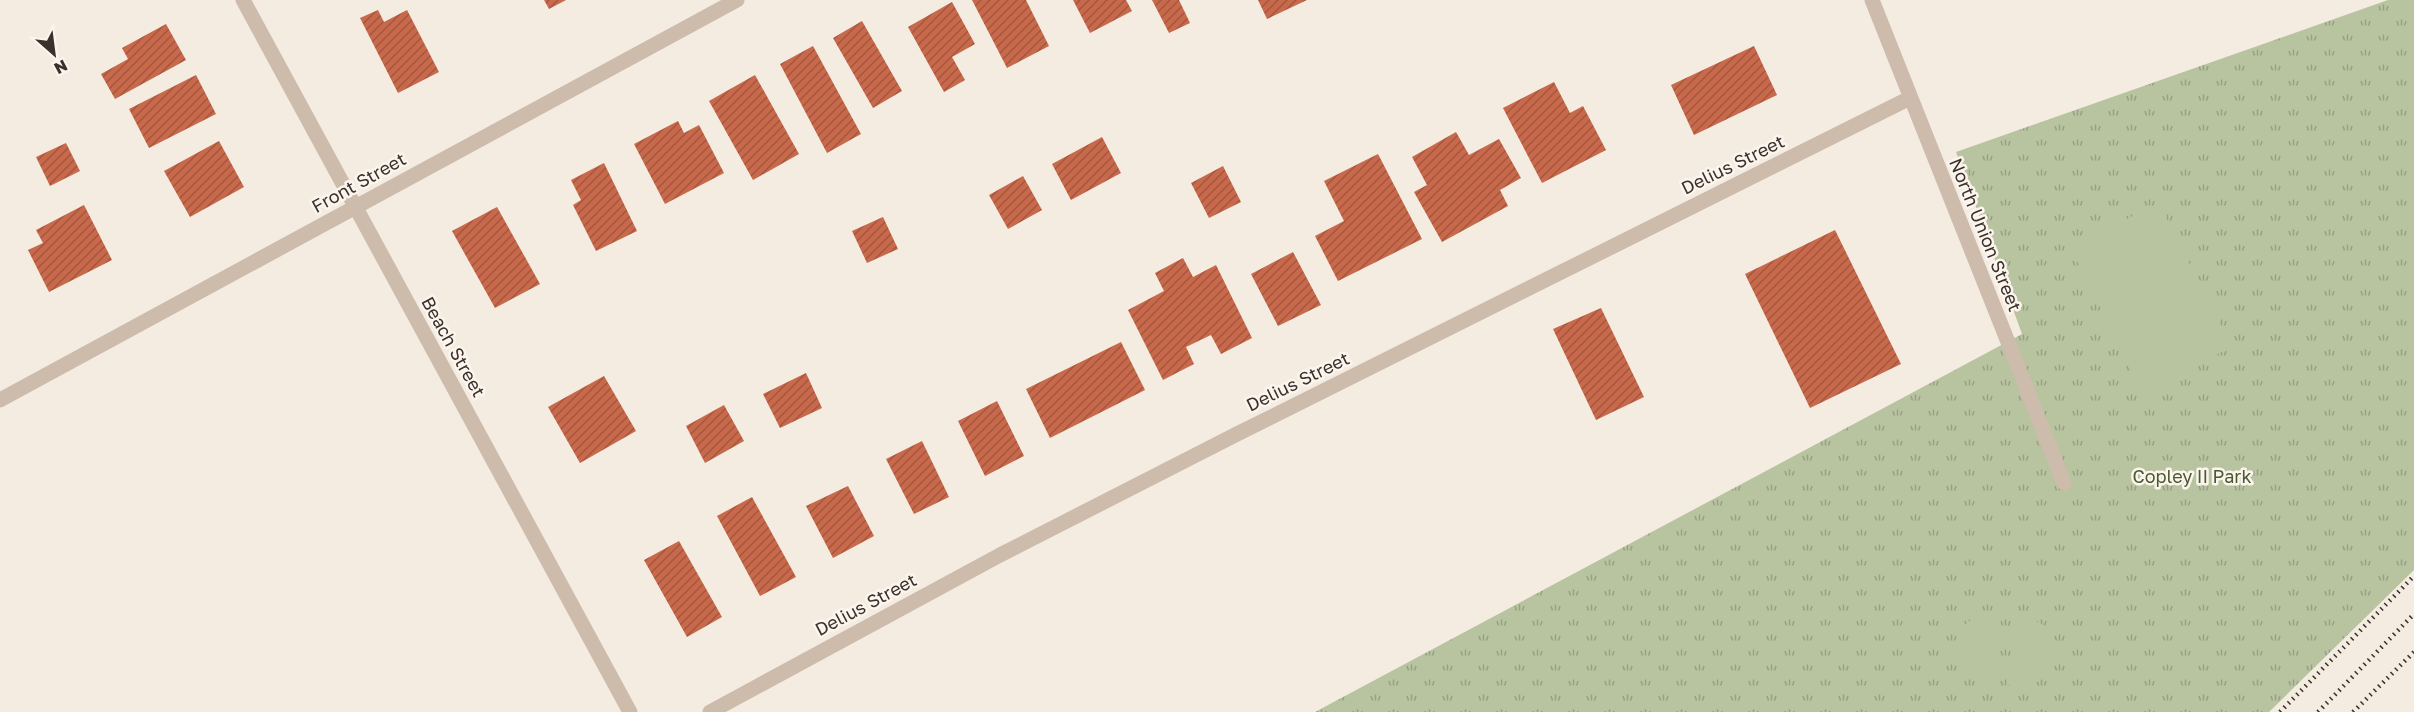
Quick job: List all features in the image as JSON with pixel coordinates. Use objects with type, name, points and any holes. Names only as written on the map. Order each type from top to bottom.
[{"type":"street","name":"Beach Street","points":[[243,0],[630,712]]},
{"type":"street","name":"Front Street","points":[[0,400],[737,0]]},
{"type":"street","name":"North Union Street","points":[[1872,0],[2064,483]]},
{"type":"street","name":"Delius Street","points":[[710,712],[1000,555],[1910,98]]},
{"type":"green space","name":"Copley II Park","points":[[2388,0],[2414,0],[2414,570],[2269,712],[1315,712],[2022,334],[1956,152]]},
{"type":"green space","points":[[2159,203],[2231,347],[2142,392],[2070,247]]},
{"type":"green space","points":[[1987,614],[2001,615],[1995,684],[1979,681],[1967,673],[1959,663],[1955,652],[1956,640],[1961,629],[1972,620]]},
{"type":"green space","points":[[2014,616],[2042,624],[2050,634],[2053,643],[2053,660],[2050,668],[2046,675],[2031,685],[2008,685]]},
{"type":"building","points":[[544,0],[566,0],[549,9]]},
{"type":"building","points":[[972,0],[1026,0],[1049,46],[1007,68]]},
{"type":"building","points":[[1073,0],[1126,0],[1132,11],[1090,33]]},
{"type":"building","points":[[1152,0],[1179,0],[1190,23],[1169,33]]},
{"type":"building","points":[[1258,0],[1307,0],[1267,19]]},
{"type":"building","points":[[952,2],[975,44],[952,57],[965,80],[944,92],[908,27]]},
{"type":"building","points":[[378,10],[384,22],[407,10],[439,72],[398,93],[360,18]]},
{"type":"building","points":[[862,21],[902,91],[873,108],[833,38]]},
{"type":"building","points":[[166,24],[186,60],[115,99],[101,74],[128,59],[122,48]]},
{"type":"building","points":[[813,46],[861,134],[827,153],[780,64]]},
{"type":"building","points":[[1754,46],[1777,95],[1694,135],[1671,85]]},
{"type":"building","points":[[196,75],[216,114],[149,148],[129,109]]},
{"type":"building","points":[[755,75],[799,154],[753,180],[709,101]]},
{"type":"building","points":[[1554,82],[1570,113],[1583,106],[1606,150],[1542,183],[1503,108]]},
{"type":"building","points":[[678,121],[684,133],[699,125],[724,173],[665,204],[634,144]]},
{"type":"building","points":[[1456,132],[1469,155],[1499,139],[1521,178],[1500,190],[1508,206],[1442,242],[1414,192],[1427,185],[1412,157]]},
{"type":"building","points":[[1102,137],[1121,173],[1071,200],[1052,164]]},
{"type":"building","points":[[219,141],[244,187],[190,217],[164,171]]},
{"type":"building","points":[[66,143],[80,171],[50,186],[36,157]]},
{"type":"building","points":[[1378,154],[1422,239],[1338,281],[1315,236],[1344,221],[1324,181]]},
{"type":"building","points":[[604,163],[637,231],[596,251],[573,205],[581,200],[571,180]]},
{"type":"building","points":[[1223,166],[1241,202],[1209,218],[1191,183]]},
{"type":"building","points":[[1023,176],[1042,210],[1008,229],[989,195]]},
{"type":"building","points":[[84,205],[112,260],[49,292],[28,250],[43,243],[36,230]]},
{"type":"building","points":[[497,207],[540,284],[495,308],[452,231]]},
{"type":"building","points":[[883,217],[898,249],[867,263],[852,231]]},
{"type":"building","points":[[1835,230],[1901,364],[1810,408],[1745,274]]},
{"type":"building","points":[[1293,252],[1321,305],[1278,326],[1251,274]]},
{"type":"building","points":[[1183,258],[1193,277],[1216,265],[1252,338],[1221,354],[1211,335],[1186,347],[1194,364],[1163,380],[1128,310],[1164,291],[1155,273]]},
{"type":"building","points":[[1601,308],[1644,397],[1596,420],[1553,329]]},
{"type":"building","points":[[1121,342],[1145,390],[1050,438],[1026,389]]},
{"type":"building","points":[[806,373],[822,408],[780,428],[763,394]]},
{"type":"building","points":[[604,376],[636,431],[580,463],[548,407]]},
{"type":"building","points":[[997,401],[1024,456],[985,476],[958,421]]},
{"type":"building","points":[[724,405],[744,441],[705,463],[686,426]]},
{"type":"building","points":[[922,441],[949,497],[914,514],[886,459]]},
{"type":"building","points":[[848,486],[874,536],[833,558],[806,506]]},
{"type":"building","points":[[752,497],[796,577],[760,596],[717,516]]},
{"type":"building","points":[[679,541],[722,617],[687,637],[644,560]]},
{"type":"railway","points":[[2280,712],[2414,576]]},
{"type":"railway","points":[[2318,712],[2414,614]]},
{"type":"railway","points":[[2353,712],[2414,652]]}]
